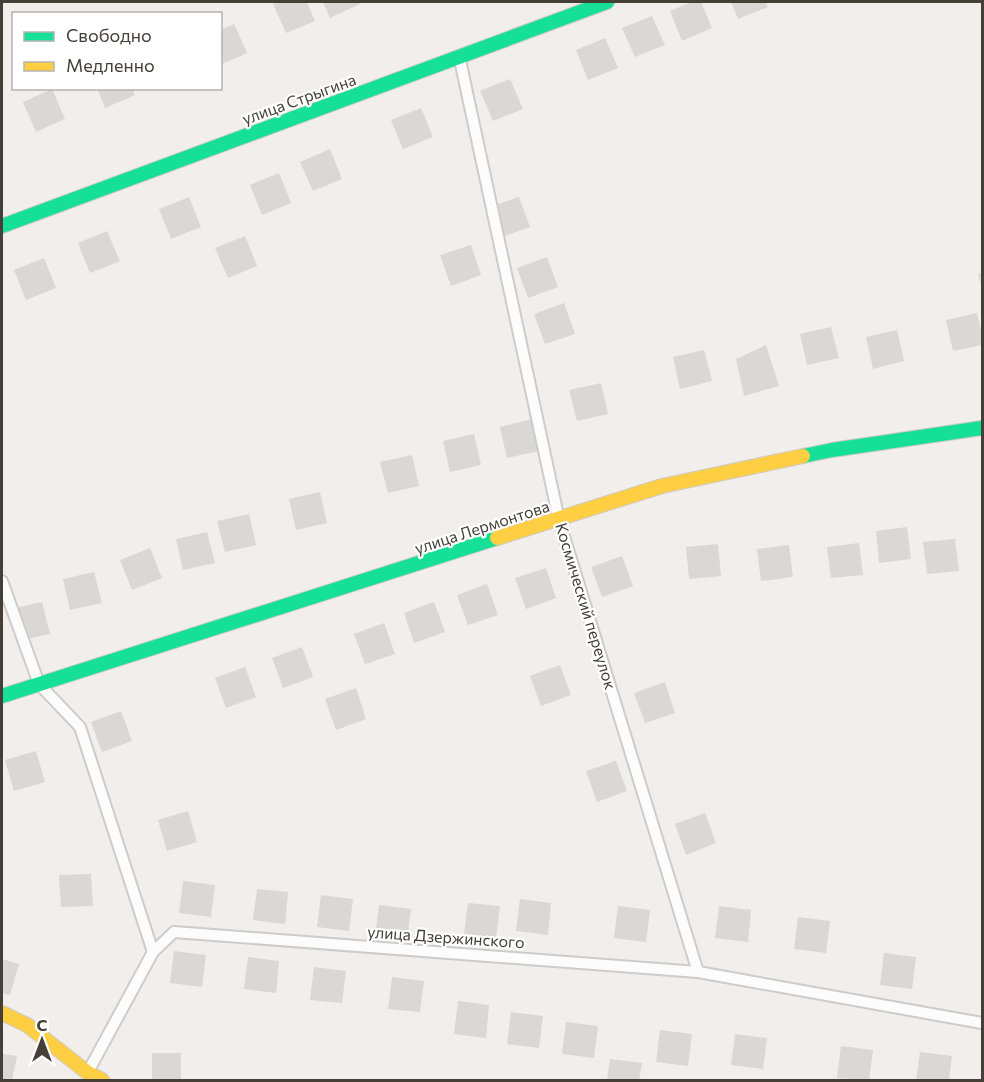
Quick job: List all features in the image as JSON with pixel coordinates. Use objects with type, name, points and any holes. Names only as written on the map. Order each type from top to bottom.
[{"type":"street","name":"улица Стрыгина","points":[[2,226],[607,2]]},
{"type":"street","name":"улица Лермонтова","points":[[2,696],[662,486],[832,450],[982,428]]},
{"type":"street","points":[[2,1013],[27,1025],[88,1073],[102,1080]]},
{"type":"lane","name":"Космический переулок","points":[[459,57],[559,520],[698,972]]},
{"type":"lane","points":[[2,581],[39,684],[80,727],[153,952]]},
{"type":"lane","name":"улица Дзержинского","points":[[88,1073],[153,952],[174,932],[698,972],[982,1023]]},
{"type":"building","points":[[307,2],[315,21],[286,33],[273,4]]},
{"type":"building","points":[[323,2],[358,2],[360,4],[330,18]]},
{"type":"building","points":[[692,2],[701,2],[712,28],[682,41],[670,11]]},
{"type":"building","points":[[731,2],[766,2],[768,7],[738,19]]},
{"type":"building","points":[[652,16],[665,45],[635,57],[622,28]]},
{"type":"building","points":[[234,24],[247,53],[222,64],[222,29]]},
{"type":"building","points":[[605,38],[618,68],[588,80],[576,50]]},
{"type":"building","points":[[510,79],[523,109],[493,121],[480,91]]},
{"type":"building","points":[[52,90],[65,119],[36,132],[23,102]]},
{"type":"building","points":[[98,90],[133,90],[135,95],[105,108]]},
{"type":"building","points":[[421,108],[433,137],[403,149],[391,120]]},
{"type":"building","points":[[330,149],[342,179],[313,191],[300,162]]},
{"type":"building","points":[[279,173],[291,203],[262,215],[250,185]]},
{"type":"building","points":[[189,197],[201,227],[171,239],[159,209]]},
{"type":"building","points":[[519,197],[530,227],[499,238],[489,207]]},
{"type":"building","points":[[107,231],[120,261],[90,273],[78,243]]},
{"type":"building","points":[[245,236],[257,266],[228,278],[215,248]]},
{"type":"building","points":[[471,245],[481,275],[451,286],[440,255]]},
{"type":"building","points":[[547,257],[558,287],[528,298],[517,268]]},
{"type":"building","points":[[44,258],[56,288],[26,300],[14,270]]},
{"type":"building","points":[[982,273],[982,288],[978,274]]},
{"type":"building","points":[[564,303],[575,334],[545,344],[534,314]]},
{"type":"building","points":[[977,313],[982,345],[953,351],[946,320]]},
{"type":"building","points":[[831,327],[839,358],[807,365],[800,334]]},
{"type":"building","points":[[897,330],[904,361],[873,369],[866,337]]},
{"type":"building","points":[[766,345],[779,386],[744,396],[736,359]]},
{"type":"building","points":[[704,350],[712,381],[680,389],[673,357]]},
{"type":"building","points":[[601,383],[608,414],[577,421],[569,390]]},
{"type":"building","points":[[532,419],[539,451],[507,458],[500,427]]},
{"type":"building","points":[[474,434],[481,465],[450,472],[443,441]]},
{"type":"building","points":[[412,455],[419,486],[388,493],[380,462]]},
{"type":"building","points":[[320,492],[327,523],[296,530],[289,499]]},
{"type":"building","points":[[249,514],[256,545],[225,552],[217,521]]},
{"type":"building","points":[[907,527],[911,559],[879,563],[876,531]]},
{"type":"building","points":[[207,532],[215,563],[183,570],[176,539]]},
{"type":"building","points":[[955,539],[959,571],[927,574],[923,542]]},
{"type":"building","points":[[859,543],[863,575],[831,578],[827,547]]},
{"type":"building","points":[[718,544],[721,576],[689,579],[686,547]]},
{"type":"building","points":[[789,545],[793,577],[761,581],[757,549]]},
{"type":"building","points":[[150,548],[162,578],[132,590],[120,560]]},
{"type":"building","points":[[622,556],[633,586],[602,597],[591,567]]},
{"type":"building","points":[[546,568],[556,598],[526,609],[515,578]]},
{"type":"building","points":[[94,572],[102,603],[70,610],[63,579]]},
{"type":"building","points":[[487,584],[498,615],[468,625],[457,595]]},
{"type":"building","points":[[42,602],[50,634],[18,641],[11,609]]},
{"type":"building","points":[[434,602],[445,632],[414,643],[404,613]]},
{"type":"building","points":[[384,623],[395,654],[365,664],[354,634]]},
{"type":"building","points":[[302,647],[313,677],[283,688],[272,658]]},
{"type":"building","points":[[560,665],[571,695],[541,706],[530,676]]},
{"type":"building","points":[[245,667],[256,697],[226,708],[215,678]]},
{"type":"building","points":[[665,682],[675,713],[645,723],[634,693]]},
{"type":"building","points":[[356,688],[366,719],[336,730],[325,699]]},
{"type":"building","points":[[121,711],[132,741],[102,752],[91,722]]},
{"type":"building","points":[[36,751],[45,782],[14,791],[5,760]]},
{"type":"building","points":[[616,761],[627,791],[597,802],[586,771]]},
{"type":"building","points":[[188,811],[197,842],[167,851],[158,820]]},
{"type":"building","points":[[705,813],[716,843],[686,855],[675,824]]},
{"type":"building","points":[[91,874],[93,906],[61,907],[59,875]]},
{"type":"building","points":[[183,881],[215,885],[211,917],[179,913]]},
{"type":"building","points":[[257,889],[288,892],[285,924],[253,920]]},
{"type":"building","points":[[321,895],[353,899],[349,931],[317,927]]},
{"type":"building","points":[[520,899],[551,903],[548,935],[516,931]]},
{"type":"building","points":[[468,903],[500,906],[496,938],[464,934]]},
{"type":"building","points":[[379,905],[411,909],[407,940],[375,937]]},
{"type":"building","points":[[618,906],[650,910],[646,942],[614,938]]},
{"type":"building","points":[[719,906],[751,910],[748,942],[715,938]]},
{"type":"building","points":[[798,917],[830,921],[826,953],[794,949]]},
{"type":"building","points":[[174,951],[206,955],[202,987],[170,983]]},
{"type":"building","points":[[884,953],[916,957],[912,989],[880,985]]},
{"type":"building","points":[[248,957],[279,961],[276,993],[244,989]]},
{"type":"building","points":[[2,959],[19,964],[10,995],[2,993]]},
{"type":"building","points":[[314,967],[346,971],[342,1003],[310,1000]]},
{"type":"building","points":[[392,977],[424,981],[420,1012],[388,1009]]},
{"type":"building","points":[[458,1001],[489,1005],[486,1038],[454,1034]]},
{"type":"building","points":[[511,1012],[543,1016],[539,1048],[507,1044]]},
{"type":"building","points":[[566,1022],[598,1026],[594,1058],[562,1054]]},
{"type":"building","points":[[660,1030],[692,1034],[688,1066],[656,1062]]},
{"type":"building","points":[[735,1034],[767,1038],[763,1069],[731,1065]]},
{"type":"building","points":[[841,1046],[873,1050],[869,1080],[837,1078]]},
{"type":"building","points":[[920,1052],[952,1056],[949,1080],[916,1080]]},
{"type":"building","points":[[152,1053],[181,1053],[181,1080],[152,1080]]},
{"type":"building","points":[[2,1054],[17,1056],[12,1080],[2,1080]]},
{"type":"building","points":[[610,1059],[642,1063],[639,1080],[607,1080]]},
{"type":"traffic: fast","points":[[2,226],[607,2]]},
{"type":"traffic: fast","points":[[803,456],[982,428]]},
{"type":"traffic: fast","points":[[2,696],[497,538]]},
{"type":"traffic: slow","points":[[497,538],[662,486],[803,456]]},
{"type":"traffic: slow","points":[[2,1013],[27,1025],[88,1073],[102,1080]]}]
